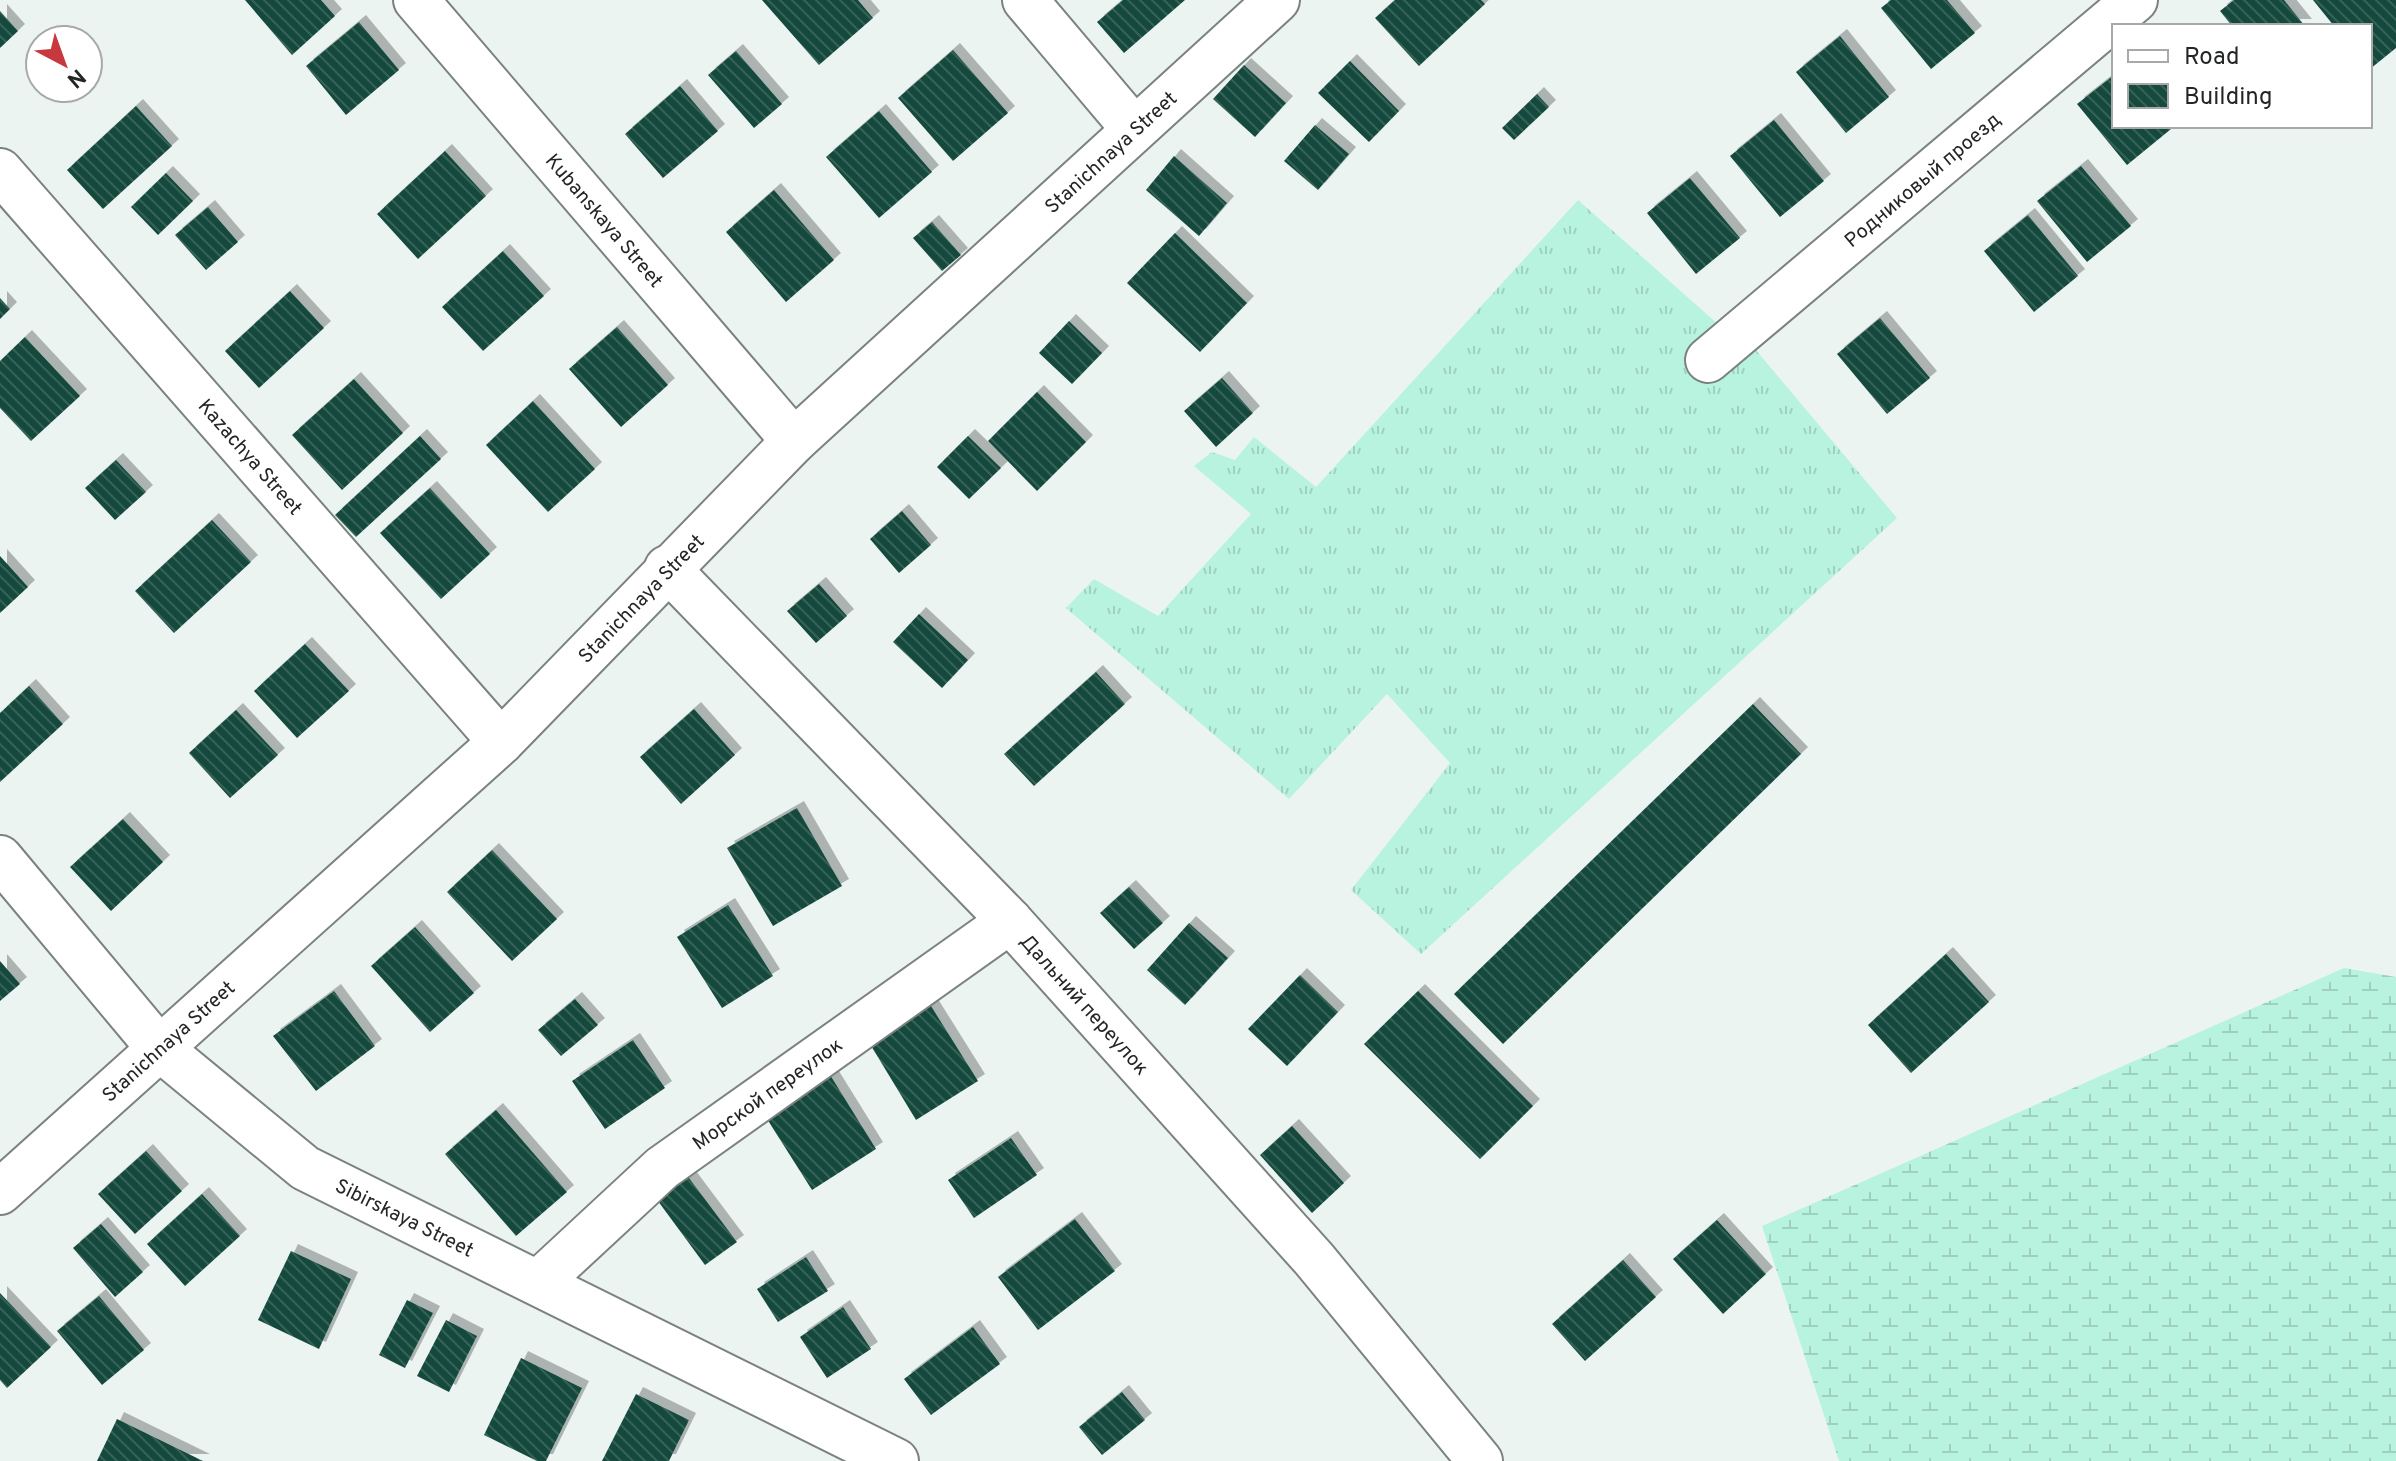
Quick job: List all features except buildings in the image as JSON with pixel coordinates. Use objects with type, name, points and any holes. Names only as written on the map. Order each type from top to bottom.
[{"type":"street","name":"Kubanskaya Street","points":[[416,0],[794,441]]},
{"type":"street","points":[[1025,0],[1134,129]]},
{"type":"street","name":"Stanichnaya Street","points":[[0,1192],[501,742],[667,568],[794,441],[1277,0]]},
{"type":"street","name":"Родниковый проезд","points":[[1708,360],[2135,0]]},
{"type":"street","name":"Kazachya Street","points":[[0,171],[501,742]]},
{"type":"street","name":"Дальний переулок","points":[[667,568],[1010,921],[1314,1259],[1480,1461]]},
{"type":"street","name":"Sibirskaya Street","points":[[0,858],[158,1047],[305,1168],[896,1461]]},
{"type":"street","name":"Морской переулок","points":[[538,1283],[662,1168],[1010,921]]},
{"type":"green space","points":[[1578,200],[1719,325],[1750,343],[1897,518],[1421,954],[1351,890],[1450,763],[1387,694],[1289,799],[1066,608],[1094,579],[1158,616],[1251,514],[1194,466],[1212,452],[1235,460],[1254,437],[1316,487]]},
{"type":"green space","points":[[2344,968],[2396,977],[2396,1461],[1839,1461],[1762,1226]]}]
